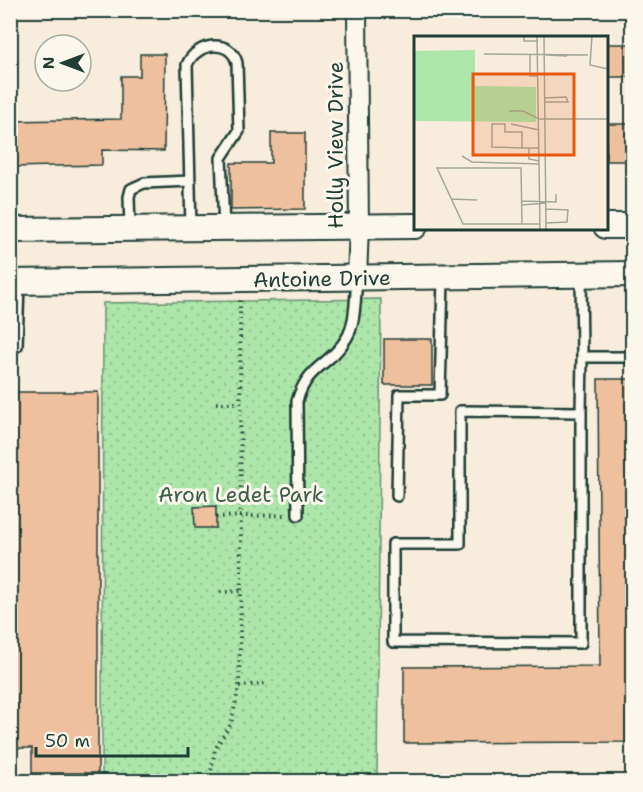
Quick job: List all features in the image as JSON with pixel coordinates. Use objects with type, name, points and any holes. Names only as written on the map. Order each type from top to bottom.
[{"type":"main road","points":[[10,230],[414,226]]},
{"type":"main road","points":[[607,226],[633,226]]},
{"type":"main road","name":"Antoine Drive","points":[[15,282],[633,274]]},
{"type":"street","name":"Holly View Drive","points":[[357,10],[359,226],[357,279]]},
{"type":"lane","points":[[191,228],[187,65],[190,57],[203,47],[228,49],[233,53],[237,63],[239,131],[221,158],[224,227]]},
{"type":"lane","points":[[130,228],[131,189],[144,183],[190,181]]},
{"type":"lane","points":[[581,275],[582,357],[581,643],[393,642],[393,544],[460,544],[460,411],[581,412]]},
{"type":"lane","points":[[398,496],[399,395],[440,395],[443,278]]},
{"type":"lane","points":[[298,515],[297,401],[307,378],[348,338],[357,279]]},
{"type":"lane","points":[[10,346],[17,346],[15,282]]},
{"type":"lane","points":[[582,357],[633,357]]},
{"type":"path","points":[[212,782],[211,772],[215,749],[231,724],[238,686],[241,591],[240,280]]},
{"type":"path","points":[[216,403],[240,403]]},
{"type":"path","points":[[216,517],[298,515]]},
{"type":"path","points":[[220,592],[241,591]]},
{"type":"path","points":[[238,686],[265,684]]},
{"type":"green space","name":"Aron Ledet Park","points":[[381,299],[377,781],[11,782],[10,779],[102,779],[103,303]]},
{"type":"building","points":[[607,44],[633,44],[633,77],[607,77]]},
{"type":"building","points":[[140,54],[165,54],[164,151],[102,150],[102,165],[10,167],[10,121],[121,119],[121,76],[140,76]]},
{"type":"building","points":[[607,124],[633,124],[633,161],[607,161]]},
{"type":"building","points":[[271,133],[305,133],[305,209],[231,210],[231,163],[271,163]]},
{"type":"building","points":[[384,339],[432,339],[432,385],[384,385]]},
{"type":"building","points":[[598,379],[633,379],[633,742],[404,743],[404,667],[600,666]]},
{"type":"building","points":[[10,392],[98,392],[98,773],[32,773],[32,748],[10,748]]},
{"type":"building","points":[[216,506],[216,528],[195,528],[194,507]]}]
